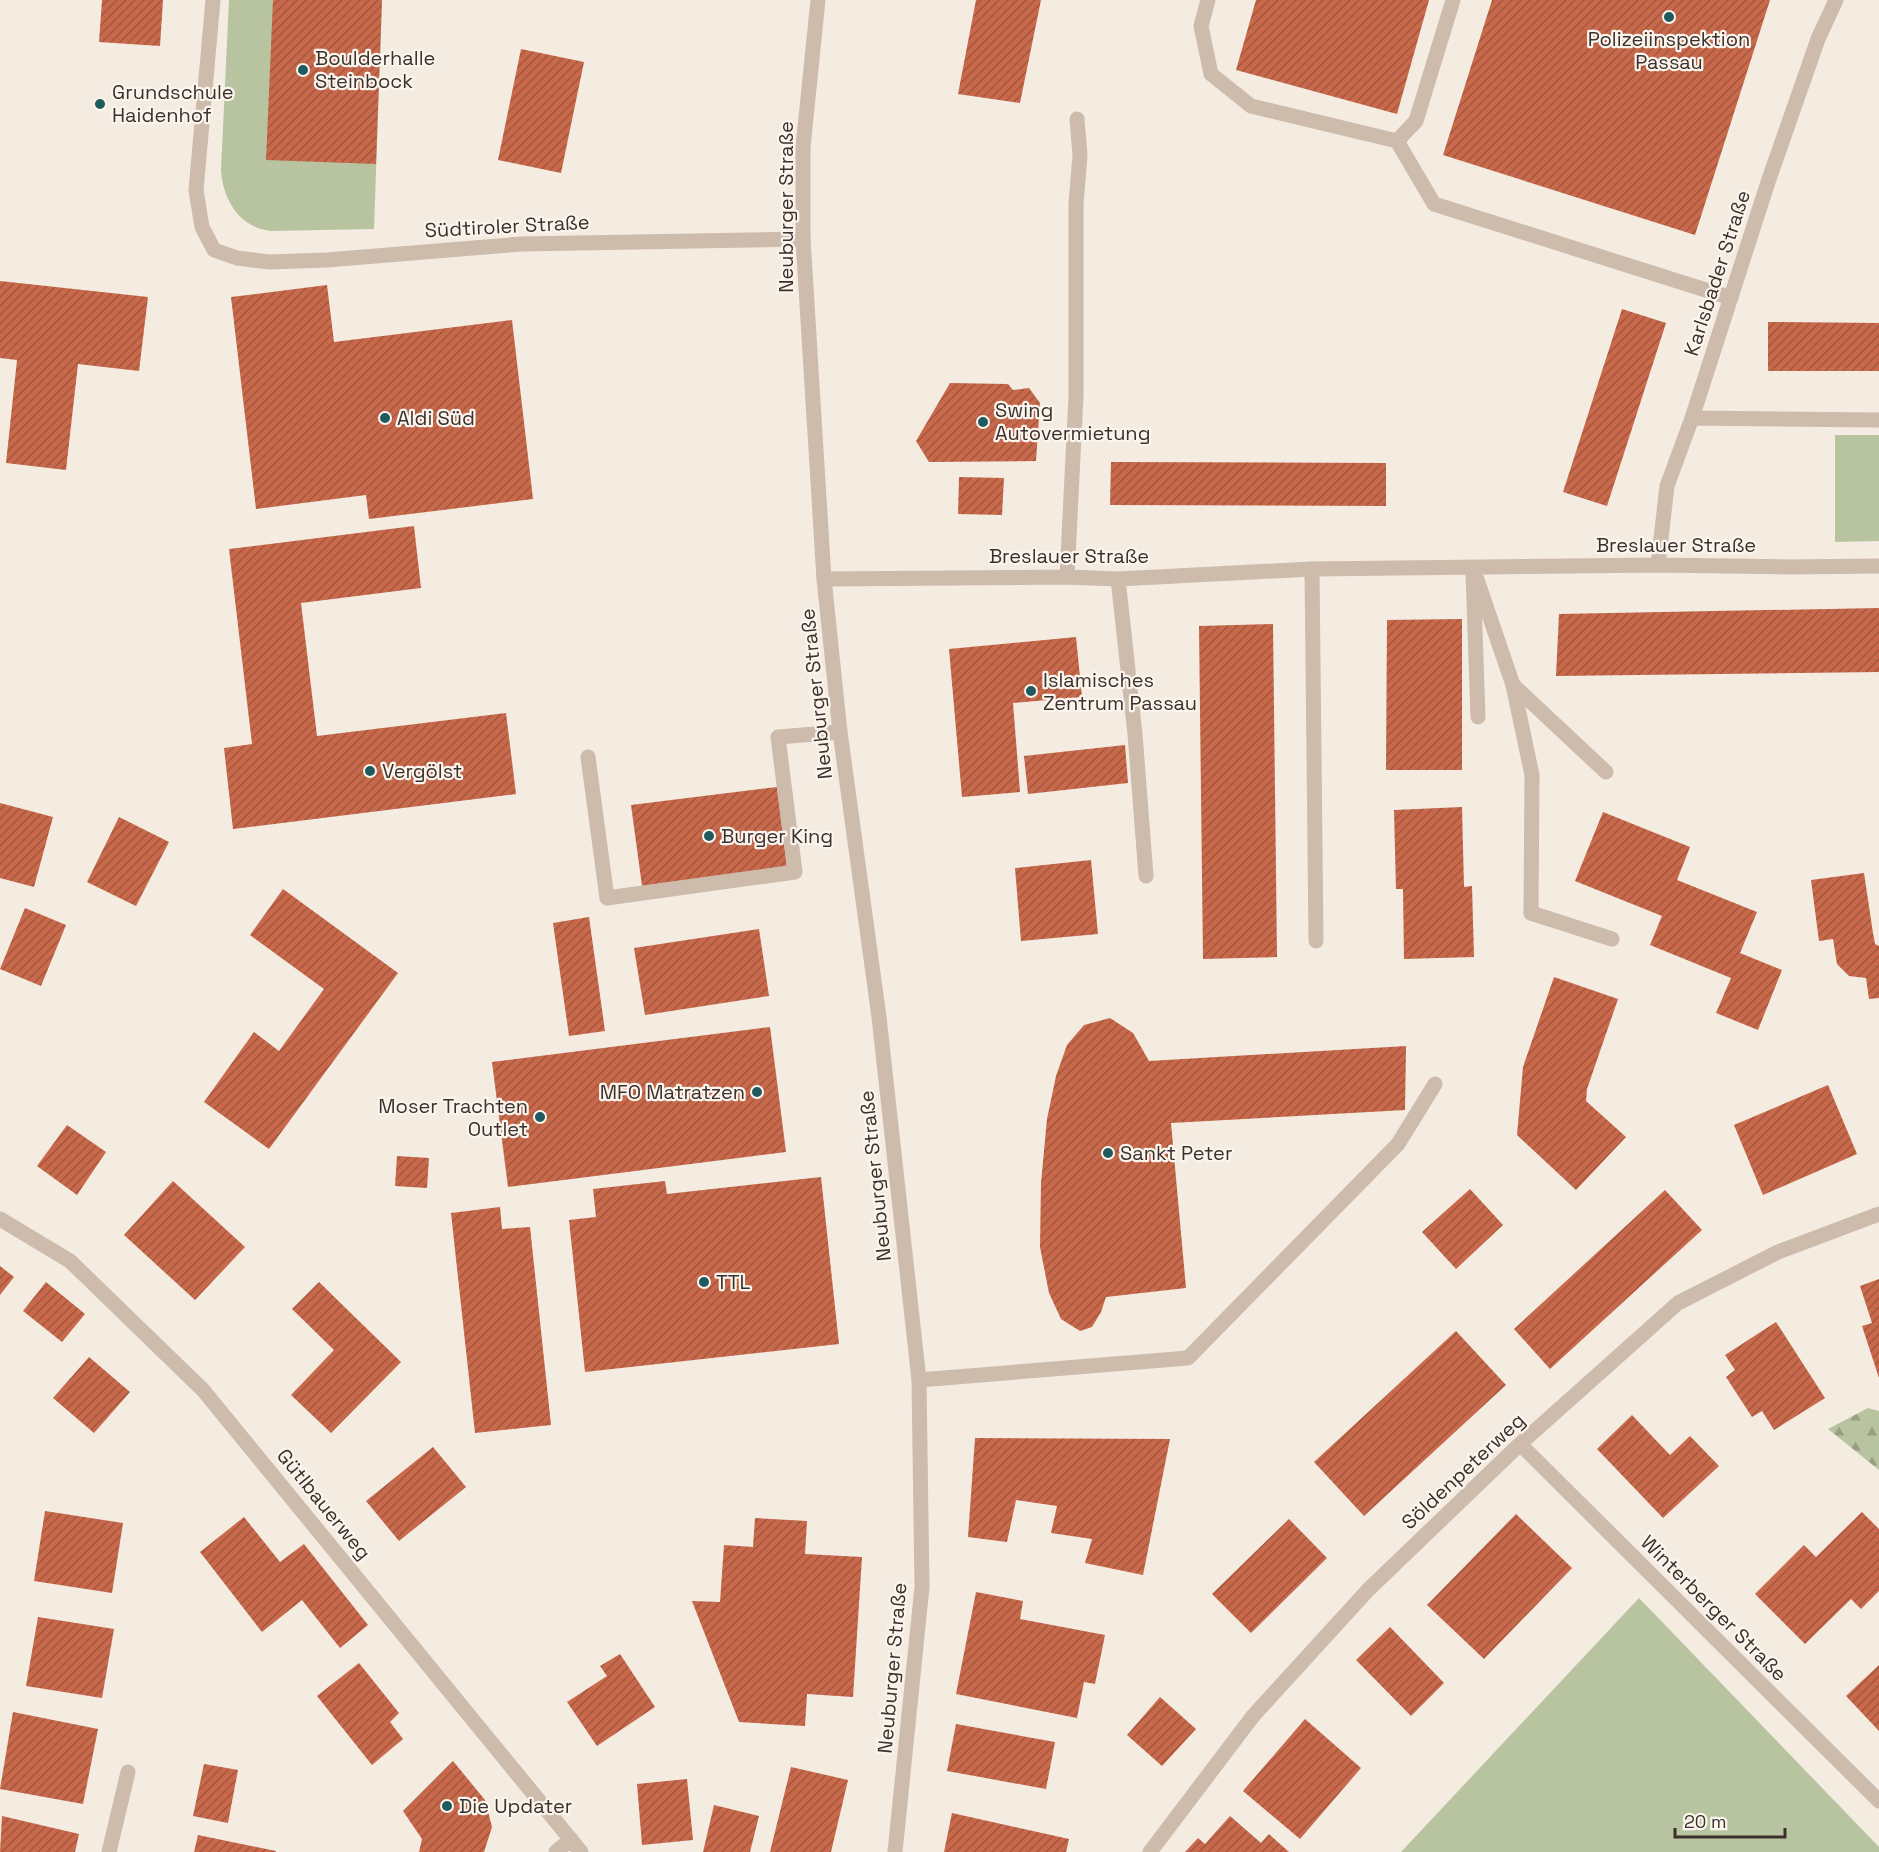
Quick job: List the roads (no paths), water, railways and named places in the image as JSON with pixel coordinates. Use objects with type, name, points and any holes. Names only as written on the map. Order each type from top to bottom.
[{"type":"street","name":"Südtiroler Straße","points":[[213,0],[196,190],[202,227],[214,250],[237,258],[269,262],[327,260],[521,244],[803,239]]},
{"type":"street","name":"Neuburger Straße","points":[[818,0],[802,147],[803,239],[824,579],[840,732],[879,1017],[919,1380],[922,1587],[895,1852]]},
{"type":"street","points":[[1208,0],[1202,26],[1211,74],[1251,106],[1397,141],[1434,204],[1731,298]]},
{"type":"street","points":[[1397,141],[1416,122],[1453,0]]},
{"type":"street","name":"Karlsbader Straße","points":[[1658,565],[1667,486],[1692,418],[1818,39],[1836,0]]},
{"type":"street","points":[[1067,576],[1076,396],[1076,204],[1080,155],[1077,119]]},
{"type":"street","points":[[1692,418],[1879,420]]},
{"type":"street","name":"Breslauer Straße","points":[[824,579],[1067,576],[1118,579],[1312,570],[1658,565],[1879,566]]},
{"type":"street","points":[[1473,568],[1513,685],[1532,775],[1531,913],[1612,939]]},
{"type":"street","points":[[1473,568],[1478,717]]},
{"type":"street","points":[[1312,570],[1316,941]]},
{"type":"street","points":[[1118,579],[1135,734],[1146,876]]},
{"type":"street","points":[[1513,685],[1606,772]]},
{"type":"street","points":[[588,757],[607,898],[795,872],[778,737],[840,732]]},
{"type":"street","points":[[919,1380],[1188,1358],[1398,1144],[1435,1084]]},
{"type":"street","name":"Söldenpeterweg","points":[[1150,1852],[1254,1716],[1368,1590],[1520,1444],[1678,1304],[1778,1252],[1879,1214]]},
{"type":"street","name":"Gütlbauerweg","points":[[0,1219],[70,1261],[203,1390],[581,1852]]},
{"type":"street","name":"Winterberger Straße","points":[[1520,1444],[1879,1801]]},
{"type":"street","points":[[109,1852],[128,1772]]},
{"type":"street","points":[[556,1852],[571,1839]]},
{"type":"place","name":"Polizeiinspektion Passau","points":[[1669,17]]},
{"type":"place","name":"Boulderhalle Steinbock","points":[[303,70]]},
{"type":"place","name":"Grundschule Haidenhof","points":[[100,104]]},
{"type":"place","name":"Aldi Süd","points":[[385,418]]},
{"type":"place","name":"Swing Autovermietung","points":[[983,422]]},
{"type":"place","name":"Islamisches Zentrum Passau","points":[[1031,691]]},
{"type":"place","name":"Vergölst","points":[[370,771]]},
{"type":"place","name":"Burger King","points":[[709,836]]},
{"type":"place","name":"MFO Matratzen","points":[[757,1092]]},
{"type":"place","name":"Moser Trachten Outlet","points":[[540,1117]]},
{"type":"place","name":"Sankt Peter","points":[[1108,1153]]},
{"type":"place","name":"TTL","points":[[704,1282]]},
{"type":"place","name":"Die Updater","points":[[447,1806]]}]
